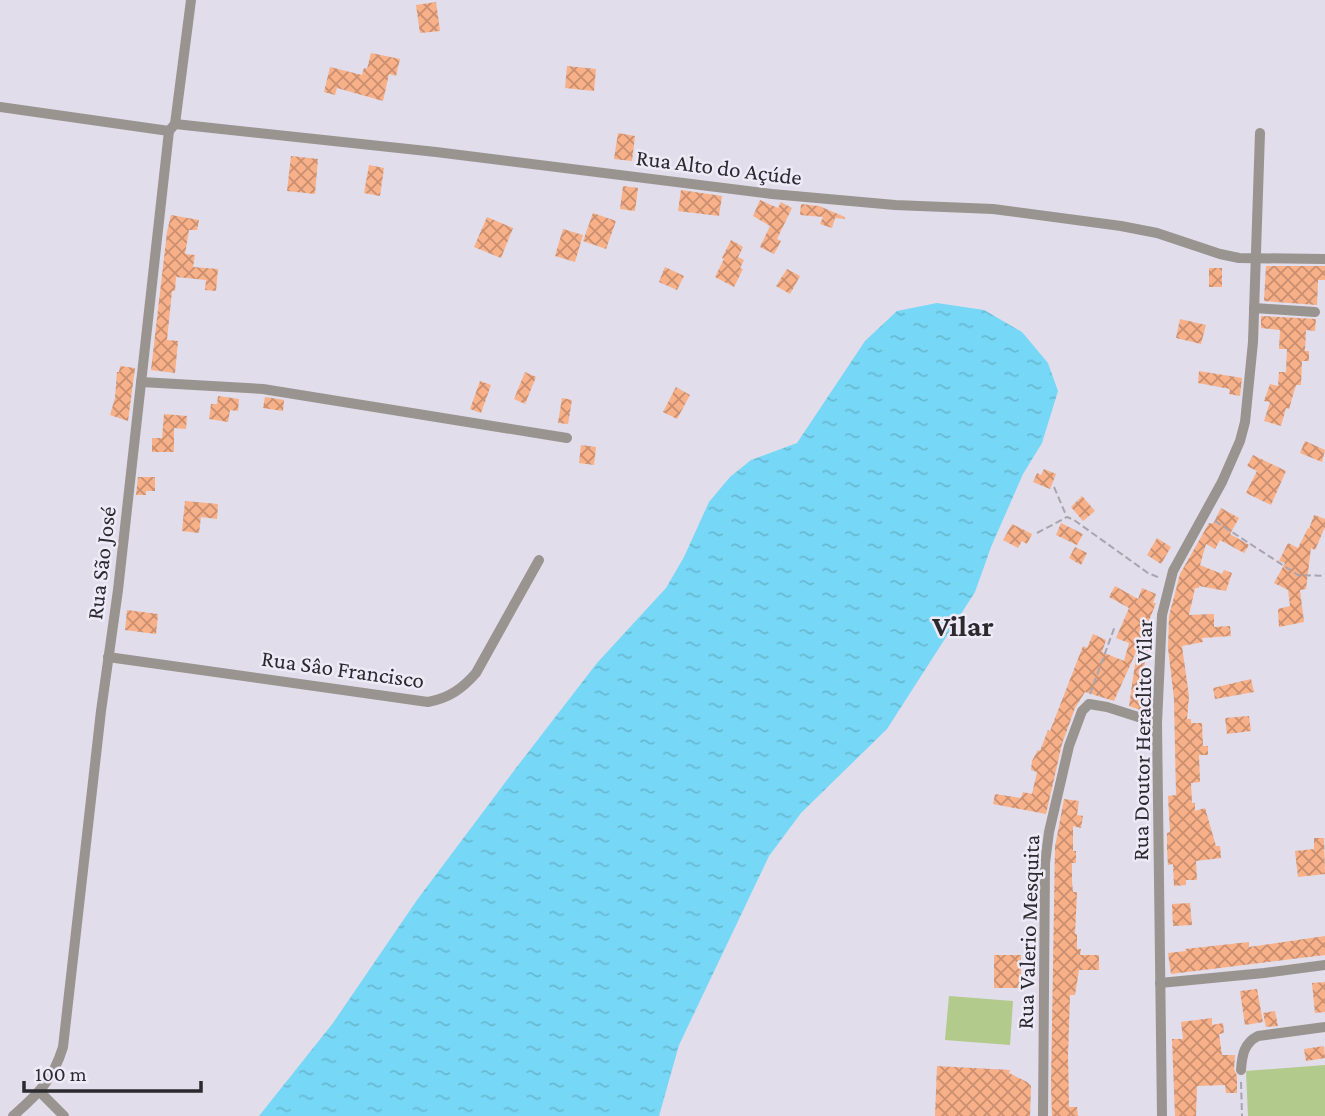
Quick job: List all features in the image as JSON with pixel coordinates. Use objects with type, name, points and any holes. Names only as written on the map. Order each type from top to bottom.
[{"type":"street","name":"Rua São José","points":[[13,1116],[49,1081],[63,1047],[172,128],[191,0]]},
{"type":"street","name":"Rua Alto do Açúde","points":[[0,107],[172,128],[436,152],[772,194],[895,205],[993,209],[1157,233],[1239,258],[1255,256],[1325,259]]},
{"type":"street","name":"Rua Doutor Heraclito Vilar","points":[[1162,1116],[1157,723],[1162,615],[1169,582],[1231,465],[1245,422],[1254,308],[1259,132]]},
{"type":"street","points":[[1254,308],[1315,312]]},
{"type":"street","points":[[141,382],[263,389],[567,438]]},
{"type":"street","name":"Rua Sâo Francisco","points":[[108,657],[428,702],[440,700],[466,685],[476,673],[539,560]]},
{"type":"street","points":[[1085,708],[1107,707],[1157,723]]},
{"type":"street","name":"Rua Valerio Mesquita","points":[[1043,1116],[1045,863],[1057,791],[1085,708]]},
{"type":"street","points":[[1160,983],[1325,965]]},
{"type":"street","points":[[1241,1070],[1246,1045],[1258,1036],[1325,1027]]},
{"type":"street","points":[[40,1092],[64,1116]]},
{"type":"path","points":[[1054,487],[1067,517],[1084,526],[1148,573],[1169,582]]},
{"type":"path","points":[[1205,515],[1298,575],[1325,576]]},
{"type":"path","points":[[1037,533],[1067,517]]},
{"type":"path","points":[[1085,708],[1115,626]]},
{"type":"path","points":[[1241,1070],[1242,1116]]},
{"type":"green space","points":[[949,996],[1013,1001],[1010,1045],[945,1040]]},
{"type":"green space","points":[[1325,1065],[1325,1116],[1248,1116],[1246,1071]]},
{"type":"water","points":[[937,303],[984,310],[1022,332],[1048,363],[1058,391],[1042,443],[1023,474],[991,547],[975,592],[887,729],[801,813],[769,856],[679,1045],[659,1116],[259,1116],[333,1023],[417,900],[516,768],[597,663],[666,588],[684,557],[709,502],[730,477],[751,460],[797,443],[865,341],[897,311]]},
{"type":"building","points":[[436,2],[440,31],[420,33],[416,5]]},
{"type":"building","points":[[371,53],[400,59],[396,76],[389,74],[383,101],[337,88],[335,95],[324,92],[330,67],[362,75],[364,68],[367,69]]},
{"type":"building","points":[[567,66],[596,69],[594,91],[565,88]]},
{"type":"building","points":[[618,133],[635,136],[632,161],[614,159]]},
{"type":"building","points":[[291,156],[318,159],[315,194],[287,191]]},
{"type":"building","points":[[369,165],[384,168],[380,196],[364,193]]},
{"type":"building","points":[[623,186],[638,188],[635,211],[620,209]]},
{"type":"building","points":[[681,190],[722,196],[719,216],[678,211]]},
{"type":"building","points":[[760,200],[778,208],[781,202],[792,208],[777,239],[781,241],[774,254],[760,247],[770,226],[753,216]]},
{"type":"building","points":[[801,204],[819,206],[845,219],[835,218],[832,228],[820,224],[823,217],[800,215]]},
{"type":"building","points":[[593,213],[616,221],[606,249],[583,241]]},
{"type":"building","points":[[171,215],[199,220],[197,230],[189,230],[185,254],[195,255],[193,267],[218,269],[216,291],[205,290],[206,280],[176,277],[167,340],[178,341],[175,373],[151,370]]},
{"type":"building","points":[[487,217],[513,228],[501,258],[474,247]]},
{"type":"building","points":[[563,229],[583,235],[575,262],[555,256]]},
{"type":"building","points":[[731,240],[743,247],[738,257],[744,260],[740,268],[743,269],[734,287],[715,277]]},
{"type":"building","points":[[1266,266],[1325,266],[1325,280],[1318,280],[1317,305],[1264,301]]},
{"type":"building","points":[[665,267],[684,276],[677,290],[659,282]]},
{"type":"building","points":[[1209,268],[1222,268],[1222,287],[1209,287]]},
{"type":"building","points":[[787,269],[800,276],[790,294],[776,286]]},
{"type":"building","points":[[1261,316],[1316,319],[1315,331],[1306,330],[1305,351],[1309,351],[1309,361],[1302,361],[1301,385],[1296,385],[1281,426],[1264,421],[1270,402],[1264,401],[1270,384],[1278,386],[1279,372],[1286,372],[1287,349],[1279,349],[1280,330],[1261,328]]},
{"type":"building","points":[[1180,319],[1206,325],[1201,344],[1176,338]]},
{"type":"building","points":[[120,366],[135,368],[128,421],[110,415]]},
{"type":"building","points":[[1199,371],[1242,378],[1240,396],[1229,394],[1230,389],[1198,383]]},
{"type":"building","points":[[525,372],[536,377],[525,404],[514,399]]},
{"type":"building","points":[[480,381],[491,385],[481,413],[470,409]]},
{"type":"building","points":[[676,387],[690,395],[677,419],[663,412]]},
{"type":"building","points":[[218,396],[239,399],[238,411],[230,410],[228,422],[209,419],[211,404],[217,404]]},
{"type":"building","points":[[265,397],[284,400],[283,411],[263,408]]},
{"type":"building","points":[[562,398],[572,400],[568,424],[558,423]]},
{"type":"building","points":[[164,414],[187,416],[186,429],[174,428],[174,452],[152,452],[152,438],[162,438]]},
{"type":"building","points":[[1305,441],[1325,450],[1322,462],[1300,453]]},
{"type":"building","points":[[581,445],[596,447],[594,465],[579,463]]},
{"type":"building","points":[[1253,455],[1286,471],[1271,505],[1246,493],[1257,471],[1247,466]]},
{"type":"building","points":[[1044,469],[1056,474],[1050,489],[1033,482],[1037,473],[1041,475]]},
{"type":"building","points":[[138,477],[155,477],[155,491],[136,495]]},
{"type":"building","points":[[1082,496],[1095,511],[1083,521],[1071,507]]},
{"type":"building","points":[[185,501],[218,504],[217,519],[201,517],[199,533],[182,531]]},
{"type":"building","points":[[1221,508],[1239,518],[1230,534],[1249,545],[1244,553],[1220,540],[1215,549],[1206,544],[1200,565],[1222,574],[1224,570],[1232,573],[1226,591],[1199,586],[1195,588],[1189,615],[1214,614],[1214,627],[1230,626],[1231,636],[1202,638],[1203,642],[1182,646],[1189,696],[1187,719],[1191,719],[1191,723],[1202,723],[1203,746],[1208,746],[1208,755],[1199,755],[1200,782],[1191,783],[1192,803],[1195,803],[1195,811],[1205,808],[1216,846],[1220,846],[1221,858],[1196,861],[1197,880],[1186,880],[1186,885],[1174,886],[1173,864],[1168,865],[1167,849],[1167,833],[1170,832],[1168,796],[1176,795],[1174,699],[1168,648],[1169,616],[1180,574],[1209,523],[1213,524]]},
{"type":"building","points":[[1314,515],[1325,519],[1325,527],[1315,550],[1311,548],[1306,589],[1300,590],[1304,622],[1279,627],[1278,609],[1290,606],[1288,590],[1274,583],[1285,563],[1279,561],[1288,543],[1298,548]]},
{"type":"building","points":[[1061,523],[1083,534],[1077,545],[1056,535]]},
{"type":"building","points":[[1012,524],[1032,534],[1027,544],[1022,541],[1018,548],[1003,540]]},
{"type":"building","points":[[1157,538],[1171,547],[1161,564],[1147,555]]},
{"type":"building","points":[[1075,547],[1087,553],[1081,565],[1069,558]]},
{"type":"building","points":[[1115,586],[1138,599],[1142,588],[1156,594],[1153,603],[1156,603],[1148,623],[1154,628],[1144,667],[1147,668],[1143,711],[1129,706],[1137,650],[1114,701],[1085,692],[1075,708],[1062,744],[1046,814],[993,804],[995,794],[1021,798],[1023,792],[1032,794],[1037,772],[1031,770],[1032,761],[1038,750],[1040,751],[1048,730],[1050,731],[1083,646],[1087,648],[1093,634],[1106,640],[1102,652],[1124,661],[1129,643],[1116,638],[1129,608],[1109,597]]},
{"type":"building","points":[[127,610],[158,614],[156,634],[125,630]]},
{"type":"building","points":[[1251,679],[1254,692],[1215,699],[1213,688]]},
{"type":"building","points":[[1249,716],[1251,731],[1227,734],[1225,718]]},
{"type":"building","points":[[1064,799],[1079,801],[1077,815],[1083,816],[1081,828],[1073,826],[1076,863],[1072,863],[1072,882],[1073,892],[1077,892],[1077,949],[1081,949],[1080,955],[1099,955],[1099,970],[1079,970],[1075,995],[1070,995],[1069,1107],[1077,1107],[1078,1116],[1052,1116],[1055,847]]},
{"type":"building","points":[[1314,838],[1324,838],[1325,874],[1298,877],[1295,851],[1314,849]]},
{"type":"building","points":[[1190,903],[1192,925],[1173,926],[1172,904]]},
{"type":"building","points":[[1325,936],[1325,955],[1171,974],[1168,953],[1249,942],[1249,947]]},
{"type":"building","points":[[994,955],[1021,955],[1021,988],[994,988]]},
{"type":"building","points":[[1325,982],[1325,1012],[1315,1013],[1312,983]]},
{"type":"building","points":[[1257,989],[1263,1022],[1245,1025],[1240,991]]},
{"type":"building","points":[[1275,1011],[1278,1026],[1266,1027],[1263,1013]]},
{"type":"building","points":[[1212,1018],[1212,1025],[1223,1023],[1224,1033],[1219,1034],[1222,1055],[1235,1055],[1237,1093],[1226,1093],[1225,1085],[1197,1086],[1196,1116],[1175,1116],[1172,1039],[1183,1039],[1181,1022]]},
{"type":"building","points":[[1324,1046],[1325,1058],[1306,1061],[1304,1049]]},
{"type":"building","points":[[937,1066],[1010,1070],[1009,1073],[1031,1086],[1030,1116],[935,1116]]},
{"type":"district","name":"Vilar","points":[[963,625]]}]
